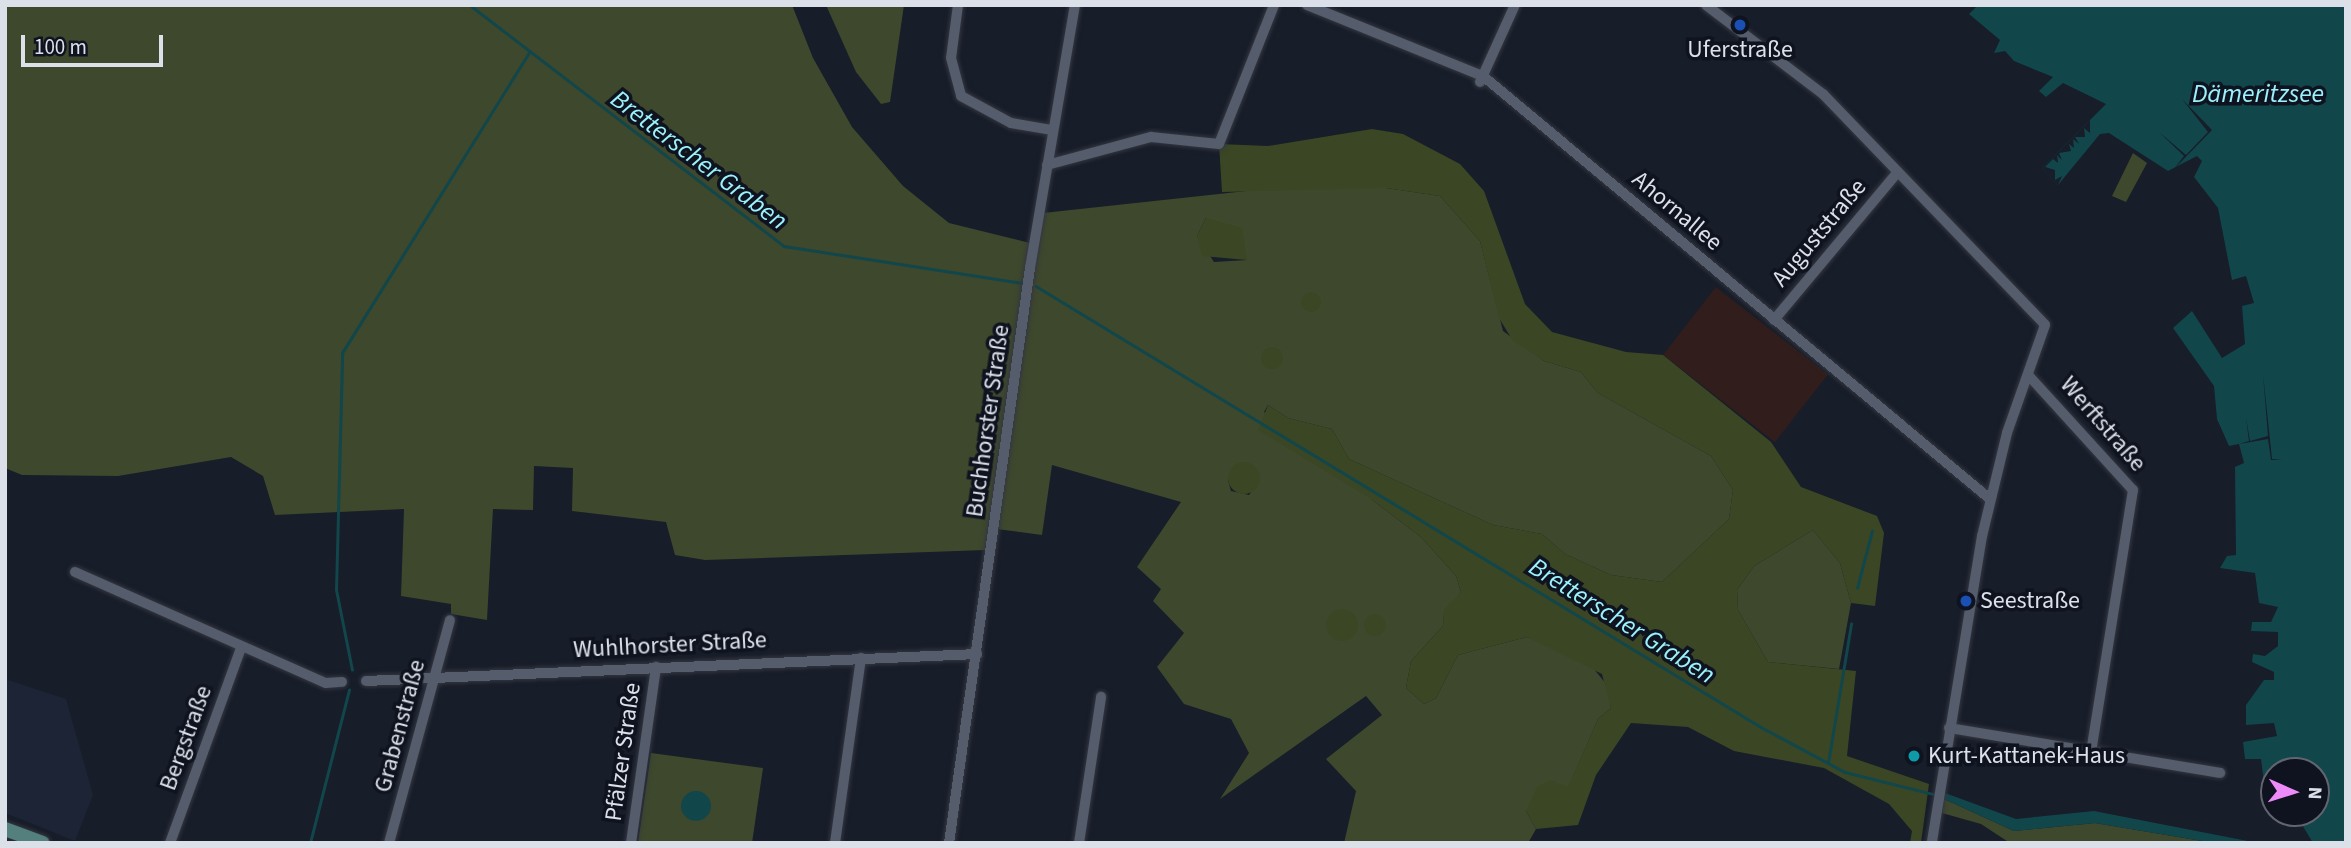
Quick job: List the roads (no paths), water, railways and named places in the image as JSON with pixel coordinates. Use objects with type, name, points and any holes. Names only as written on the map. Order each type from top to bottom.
[{"type":"main road","points":[[5,829],[43,843]]},
{"type":"street","points":[[958,5],[951,58],[961,96],[1011,123],[1052,130]]},
{"type":"street","name":"Buchhorster Straße","points":[[949,843],[1046,165],[1075,5]]},
{"type":"street","points":[[1046,165],[1151,137],[1219,144],[1274,5]]},
{"type":"street","name":"Ahornallee","points":[[1307,5],[1481,80],[1990,499]]},
{"type":"street","points":[[1481,80],[1515,5]]},
{"type":"street","points":[[1706,5],[1823,94],[2045,325],[1990,499],[1931,843]]},
{"type":"street","name":"Auguststraße","points":[[1774,320],[1897,173]]},
{"type":"street","name":"Werftstraße","points":[[2030,377],[2133,490],[2091,753]]},
{"type":"street","points":[[75,572],[241,648],[326,683],[342,682]]},
{"type":"street","name":"Grabenstraße","points":[[390,843],[450,620]]},
{"type":"street","name":"Bergstraße","points":[[170,843],[241,648]]},
{"type":"street","name":"Wuhlhorster Straße","points":[[366,681],[977,654]]},
{"type":"street","points":[[835,843],[861,658]]},
{"type":"street","name":"Pfälzer Straße","points":[[631,843],[656,667]]},
{"type":"street","points":[[1079,843],[1101,697]]},
{"type":"street","points":[[1949,728],[2220,773]]},
{"type":"water","name":"Dämeritzsee","points":[[1978,5],[2346,5],[2346,843],[2313,843],[2303,827],[2330,827],[2330,757],[2245,759],[2243,742],[2277,736],[2274,723],[2246,725],[2246,705],[2264,680],[2274,680],[2274,672],[2252,662],[2253,654],[2265,656],[2278,646],[2278,632],[2251,631],[2252,622],[2271,622],[2278,607],[2259,603],[2255,573],[2220,568],[2227,556],[2236,555],[2235,467],[2244,463],[2239,444],[2229,446],[2217,419],[2214,386],[2173,328],[2192,311],[2222,358],[2245,344],[2242,306],[2254,303],[2246,276],[2232,280],[2218,208],[2194,177],[2202,161],[2197,156],[2168,171],[2109,133],[2100,134],[2058,185],[2042,168],[2106,104],[2063,83],[2046,97],[2039,91],[2053,77],[2014,61],[2005,51],[1994,53],[2000,40],[1969,14]]},
{"type":"water","points":[[696,791],[706,796],[711,806],[706,816],[696,821],[686,816],[681,806],[686,796]]},
{"type":"water","points":[[1945,793],[2016,819],[2094,811],[2258,843],[2214,843],[2095,823],[2014,831],[1944,799]]},
{"type":"waterway","name":"Bretterscher Graben","points":[[470,5],[784,246],[1022,283]]},
{"type":"waterway","points":[[352,670],[336,590],[342,353],[529,52]]},
{"type":"waterway","name":"Bretterscher Graben","points":[[1036,286],[1761,727],[1845,772],[1937,795]]},
{"type":"waterway","points":[[1857,588],[1872,531]]},
{"type":"waterway","points":[[1828,763],[1851,624]]},
{"type":"waterway","points":[[310,843],[349,690]]},
{"type":"place","name":"Uferstraße","points":[[1740,25]]},
{"type":"place","name":"Seestraße","points":[[1966,601]]},
{"type":"place","name":"Kurt-Kattanek-Haus","points":[[1914,756]]}]
